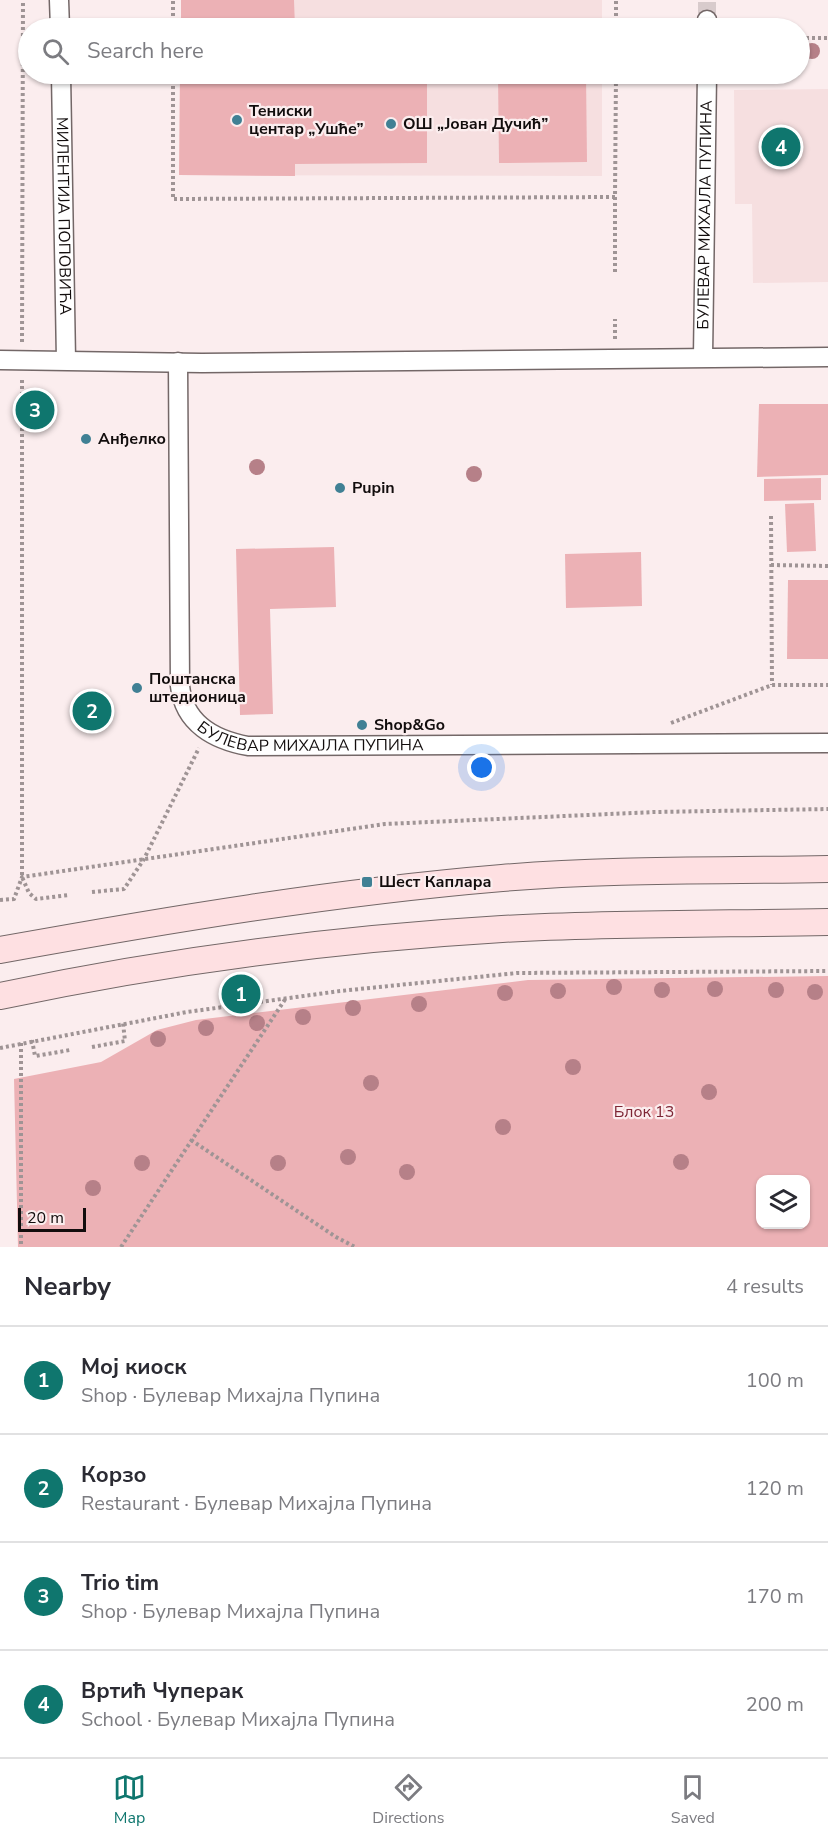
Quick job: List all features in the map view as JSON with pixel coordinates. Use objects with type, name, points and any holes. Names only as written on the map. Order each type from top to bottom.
[{"type":"main road","points":[[0,950],[367,892],[492,879],[645,872],[828,869]]},
{"type":"main road","points":[[0,996],[68,981],[238,956],[387,938],[503,929],[828,922]]},
{"type":"street","points":[[59,0],[60,18]]},
{"type":"street","name":"МИЛЕНТИЈА ПОПОВИЋА","points":[[61,84],[66,360]]},
{"type":"street","name":"БУЛЕВАР МИХАЈЛА ПУПИНА","points":[[703,357],[707,84]]},
{"type":"street","points":[[0,360],[178,362],[828,357]]},
{"type":"street","name":"БУЛЕВАР МИХАЈЛА ПУПИНА","points":[[178,362],[180,686],[187,709],[207,733],[226,742],[248,746],[828,743]]},
{"type":"path","points":[[23,0],[23,18]]},
{"type":"path","points":[[173,0],[173,18]]},
{"type":"path","points":[[616,0],[616,18]]},
{"type":"path","points":[[810,38],[828,38]]},
{"type":"path","points":[[0,900],[14,899],[22,877],[23,84]]},
{"type":"path","points":[[173,84],[172,199],[615,197]]},
{"type":"path","points":[[615,274],[616,84]]},
{"type":"path","points":[[771,516],[772,685]]},
{"type":"path","points":[[771,565],[828,567]]},
{"type":"path","points":[[660,727],[772,685],[828,685]]},
{"type":"path","points":[[92,892],[124,889],[144,859],[207,733]]},
{"type":"path","points":[[22,877],[385,824],[655,812],[828,809]]},
{"type":"path","points":[[22,877],[28,893],[36,899],[69,895]]},
{"type":"path","points":[[0,1048],[123,1023],[286,998],[518,973],[828,971]]},
{"type":"path","points":[[121,1247],[286,998]]},
{"type":"path","points":[[92,1047],[124,1041],[123,1023]]},
{"type":"path","points":[[32,1040],[34,1056],[70,1050]]},
{"type":"path","points":[[21,1043],[21,1247]]},
{"type":"path","points":[[191,1140],[355,1247]]},
{"type":"shaded area","points":[[181,0],[602,0],[602,18],[181,18]]},
{"type":"shaded area","name":"ОШ „Јован Дучић”","points":[[180,84],[602,84],[602,176],[179,175]]},
{"type":"shaded area","points":[[828,89],[828,282],[753,283],[752,204],[735,204],[734,90]]},
{"type":"green space","points":[[181,0],[294,0],[295,18],[181,18]]},
{"type":"green space","points":[[180,84],[427,84],[427,163],[295,164],[295,176],[179,175]]},
{"type":"green space","points":[[498,84],[586,84],[587,162],[499,163]]},
{"type":"green space","points":[[759,404],[828,404],[828,475],[757,477]]},
{"type":"green space","points":[[821,478],[821,500],[764,501],[764,479]]},
{"type":"green space","points":[[814,503],[816,551],[787,552],[785,504]]},
{"type":"green space","points":[[334,547],[336,607],[270,609],[273,714],[240,715],[236,549]]},
{"type":"green space","points":[[641,552],[642,606],[566,608],[565,554]]},
{"type":"green space","points":[[788,580],[828,580],[828,659],[787,659]]},
{"type":"green space","name":"Блок 13","points":[[828,976],[828,1247],[18,1247],[14,1079],[101,1062],[157,1030],[196,1020],[528,980]]},
{"type":"tunnel","points":[[707,0],[707,18]]},
{"type":"place","name":"Тениски центар „Ушће”","points":[[237,120]]},
{"type":"place","name":"ОШ „Јован Дучић”","points":[[391,124]]},
{"type":"place","name":"Вртић Чуперак","points":[[781,147]]},
{"type":"place","name":"Trio tim","points":[[35,410]]},
{"type":"place","name":"Анђелко","points":[[86,439]]},
{"type":"place","name":"Pupin","points":[[340,488]]},
{"type":"place","name":"Поштанска штедионица","points":[[137,688]]},
{"type":"place","name":"Корзо","points":[[92,711]]},
{"type":"place","name":"Shop&Go","points":[[362,725]]},
{"type":"place","name":"Шест Каплара","points":[[367,882]]},
{"type":"place","name":"Мој киоск","points":[[241,994]]}]
